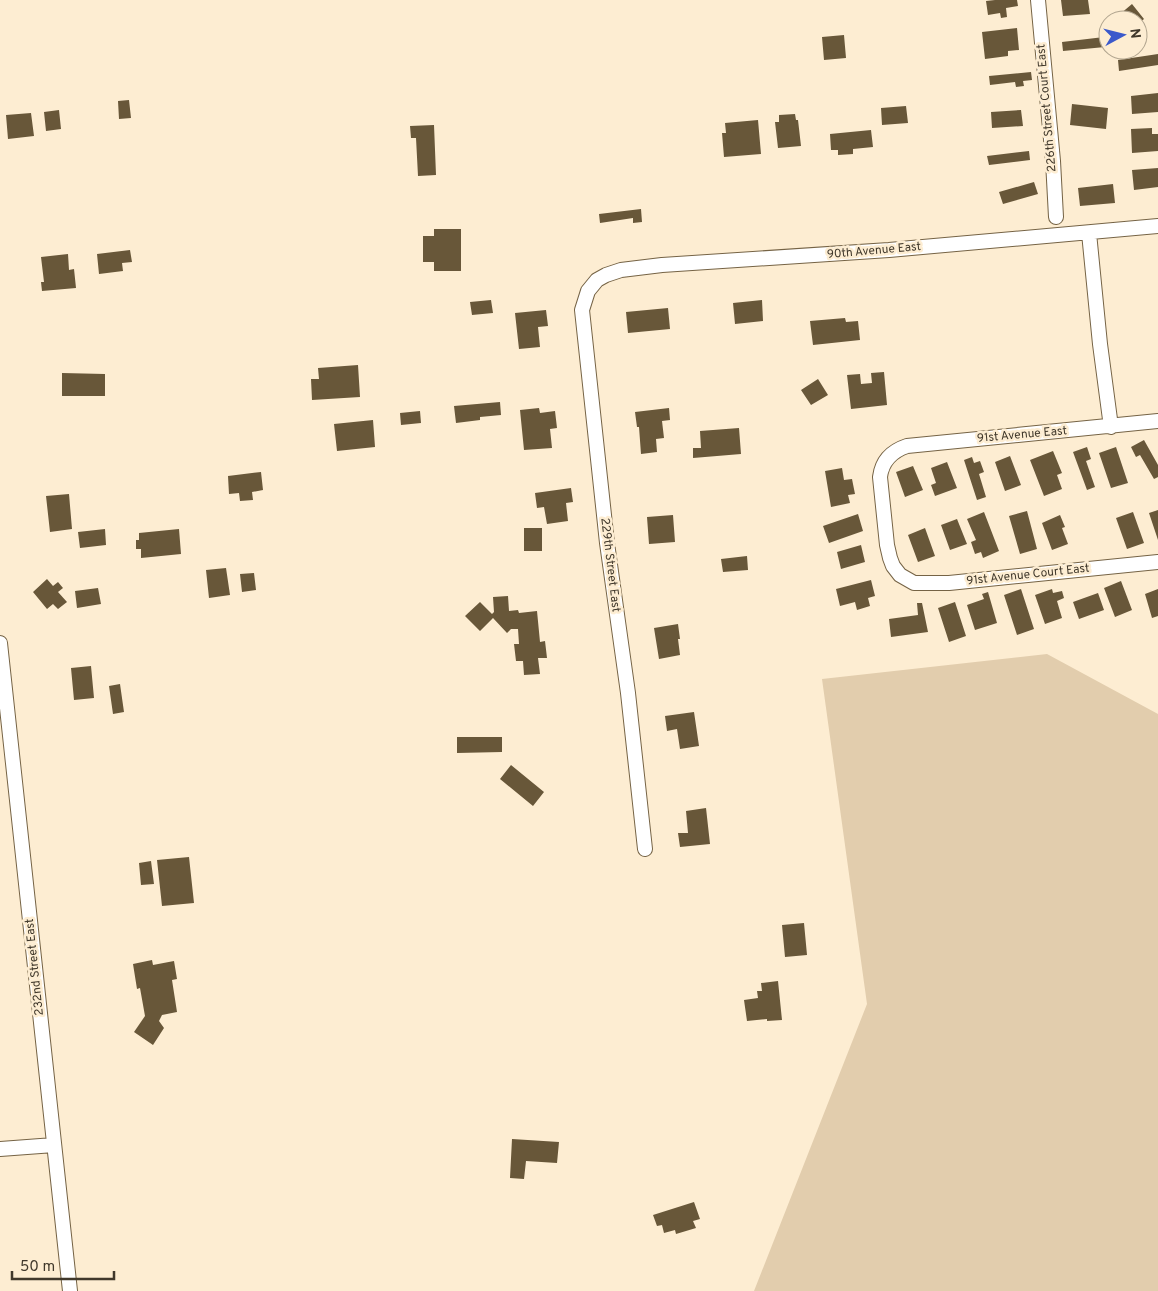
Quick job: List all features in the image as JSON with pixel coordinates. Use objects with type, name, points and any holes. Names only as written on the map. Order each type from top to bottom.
[{"type":"street","name":"226th Street Court East","points":[[1038,0],[1053,161],[1056,217]]},
{"type":"street","name":"90th Avenue East","points":[[594,283],[606,275],[621,270],[793,258],[1158,226]]},
{"type":"street","points":[[1089,233],[1100,344],[1111,427]]},
{"type":"street","name":"229th Street East","points":[[594,283],[588,291],[582,310],[607,543],[628,693],[644,849]]},
{"type":"street","name":"91st Avenue East","points":[[900,575],[893,566],[887,545],[880,477],[881,467],[899,449],[922,444],[1158,421]]},
{"type":"street","name":"91st Avenue Court East","points":[[900,575],[914,583],[949,583],[1158,562]]},
{"type":"street","name":"232nd Street East","points":[[0,644],[70,1291]]},
{"type":"street","points":[[0,1149],[54,1145]]},
{"type":"shaded area","points":[[1047,654],[1158,714],[1158,1291],[754,1291],[867,1004],[822,679]]},
{"type":"building","points":[[1017,0],[1018,6],[1006,8],[1007,17],[1001,18],[1000,13],[988,15],[986,1]]},
{"type":"building","points":[[1061,0],[1088,0],[1090,14],[1063,16]]},
{"type":"building","points":[[1132,4],[1137,10],[1125,10]]},
{"type":"building","points":[[1017,28],[1019,50],[1008,51],[1008,56],[985,59],[982,32]]},
{"type":"building","points":[[844,35],[846,58],[824,60],[822,37]]},
{"type":"building","points":[[1098,38],[1098,48],[1063,51],[1062,42]]},
{"type":"building","points":[[1158,54],[1158,65],[1119,71],[1118,60],[1148,60],[1148,56]]},
{"type":"building","points":[[1031,72],[1032,80],[1023,81],[1024,86],[1016,87],[1015,82],[990,85],[989,76]]},
{"type":"building","points":[[1158,93],[1158,112],[1132,114],[1131,96]]},
{"type":"building","points":[[129,100],[131,118],[119,119],[118,101]]},
{"type":"building","points":[[1072,104],[1108,108],[1106,129],[1070,125]]},
{"type":"building","points":[[906,106],[908,123],[882,125],[881,108]]},
{"type":"building","points":[[59,110],[61,129],[46,131],[44,112]]},
{"type":"building","points":[[1021,110],[1023,126],[992,128],[991,112]]},
{"type":"building","points":[[31,113],[34,136],[8,139],[6,115]]},
{"type":"building","points":[[795,114],[796,120],[798,120],[801,146],[778,148],[775,122],[779,122],[779,115]]},
{"type":"building","points":[[758,120],[761,154],[724,157],[722,133],[726,133],[725,123]]},
{"type":"building","points":[[434,125],[436,175],[418,176],[416,138],[411,138],[410,126]]},
{"type":"building","points":[[1152,128],[1152,134],[1158,134],[1158,151],[1132,153],[1131,129]]},
{"type":"building","points":[[871,130],[873,147],[853,149],[853,154],[838,155],[838,150],[831,150],[830,134]]},
{"type":"building","points":[[1029,151],[1030,160],[989,165],[987,156]]},
{"type":"building","points":[[1158,168],[1158,187],[1134,190],[1132,170]]},
{"type":"building","points":[[1034,182],[1038,194],[1003,204],[999,192]]},
{"type":"building","points":[[1113,184],[1115,203],[1080,206],[1078,188]]},
{"type":"building","points":[[641,209],[642,222],[633,223],[633,218],[600,223],[599,214]]},
{"type":"building","points":[[434,229],[461,229],[461,271],[434,271],[434,262],[423,262],[423,236],[434,236]]},
{"type":"building","points":[[130,250],[132,262],[122,263],[123,271],[99,274],[97,254]]},
{"type":"building","points":[[68,254],[69,270],[74,269],[76,288],[42,291],[41,282],[44,282],[41,257]]},
{"type":"building","points":[[491,300],[493,313],[472,315],[470,302]]},
{"type":"building","points":[[762,300],[763,321],[735,324],[733,303]]},
{"type":"building","points":[[668,308],[670,329],[628,333],[626,312]]},
{"type":"building","points":[[546,310],[548,326],[538,327],[540,347],[519,349],[515,313]]},
{"type":"building","points":[[845,318],[846,322],[858,321],[860,340],[813,345],[810,321]]},
{"type":"building","points":[[358,365],[360,397],[312,400],[311,379],[319,379],[318,368]]},
{"type":"building","points":[[884,372],[887,405],[851,409],[847,375],[860,374],[861,384],[872,383],[871,373]]},
{"type":"building","points":[[62,373],[105,374],[105,396],[62,396]]},
{"type":"building","points":[[818,379],[828,395],[811,405],[801,390]]},
{"type":"building","points":[[500,402],[501,415],[480,417],[480,420],[456,423],[454,406]]},
{"type":"building","points":[[539,408],[540,413],[555,411],[557,428],[550,429],[552,448],[524,450],[520,410]]},
{"type":"building","points":[[669,408],[670,420],[662,421],[664,438],[656,439],[657,452],[641,454],[639,427],[637,427],[635,412]]},
{"type":"building","points":[[420,411],[421,423],[401,425],[400,413]]},
{"type":"building","points":[[373,420],[375,447],[337,451],[334,424]]},
{"type":"building","points":[[739,428],[741,454],[693,458],[693,448],[701,448],[700,431]]},
{"type":"building","points":[[1144,440],[1158,465],[1158,477],[1154,479],[1140,455],[1136,457],[1131,447]]},
{"type":"building","points":[[1087,447],[1091,459],[1086,461],[1095,487],[1087,490],[1073,452]]},
{"type":"building","points":[[1116,447],[1128,483],[1111,488],[1099,453]]},
{"type":"building","points":[[1053,451],[1062,473],[1057,475],[1062,489],[1044,496],[1030,460]]},
{"type":"building","points":[[1010,456],[1021,485],[1005,491],[995,462]]},
{"type":"building","points":[[972,457],[974,463],[980,461],[984,472],[979,474],[986,497],[977,500],[964,460]]},
{"type":"building","points":[[947,462],[957,488],[935,496],[931,485],[936,483],[931,468]]},
{"type":"building","points":[[913,466],[923,490],[905,497],[896,472]]},
{"type":"building","points":[[842,468],[844,480],[852,479],[855,494],[848,495],[850,503],[831,507],[825,471]]},
{"type":"building","points":[[261,472],[263,490],[252,492],[253,500],[240,501],[239,493],[229,494],[228,476]]},
{"type":"building","points":[[571,488],[573,502],[566,503],[568,521],[547,524],[544,507],[537,508],[535,493]]},
{"type":"building","points":[[69,494],[72,529],[50,532],[46,496]]},
{"type":"building","points":[[1158,510],[1158,540],[1149,513]]},
{"type":"building","points":[[1027,511],[1037,549],[1020,554],[1009,516]]},
{"type":"building","points":[[984,512],[999,551],[983,558],[981,552],[975,554],[971,542],[976,540],[967,519]]},
{"type":"building","points":[[1133,512],[1144,543],[1127,549],[1116,518]]},
{"type":"building","points":[[858,514],[863,531],[829,543],[823,526]]},
{"type":"building","points":[[673,515],[675,542],[649,544],[647,517]]},
{"type":"building","points":[[1060,515],[1065,527],[1062,528],[1068,544],[1052,550],[1042,523]]},
{"type":"building","points":[[957,519],[967,544],[950,550],[941,525]]},
{"type":"building","points":[[524,528],[542,528],[542,551],[524,551]]},
{"type":"building","points":[[925,528],[935,556],[918,562],[908,535]]},
{"type":"building","points":[[105,529],[106,545],[80,548],[78,532]]},
{"type":"building","points":[[179,529],[181,554],[141,558],[141,549],[136,549],[136,540],[139,540],[139,533]]},
{"type":"building","points":[[861,545],[865,562],[841,569],[837,552]]},
{"type":"building","points":[[747,556],[748,570],[723,572],[721,559]]},
{"type":"building","points":[[226,568],[230,595],[209,598],[206,570]]},
{"type":"building","points":[[254,573],[256,590],[242,592],[240,574]]},
{"type":"building","points":[[47,579],[53,586],[58,582],[63,588],[58,592],[67,602],[58,609],[53,604],[47,609],[33,592]]},
{"type":"building","points":[[871,580],[875,596],[868,598],[870,606],[857,610],[855,602],[840,606],[836,589]]},
{"type":"building","points":[[1121,581],[1132,610],[1115,617],[1104,588]]},
{"type":"building","points":[[98,588],[101,604],[77,608],[75,591]]},
{"type":"building","points":[[1021,589],[1034,629],[1017,635],[1004,595]]},
{"type":"building","points":[[1052,589],[1053,593],[1062,591],[1064,598],[1057,601],[1062,618],[1045,624],[1035,595]]},
{"type":"building","points":[[1158,589],[1158,616],[1152,618],[1145,594]]},
{"type":"building","points":[[988,592],[997,623],[975,630],[967,605],[984,599],[982,594]]},
{"type":"building","points":[[1098,593],[1104,610],[1079,619],[1073,602]]},
{"type":"building","points":[[508,596],[509,611],[518,610],[519,613],[537,611],[540,642],[545,641],[547,658],[538,658],[540,674],[524,675],[523,661],[516,661],[514,644],[519,644],[518,629],[511,629],[507,633],[493,618],[480,631],[465,616],[480,602],[492,614],[494,612],[493,597]]},
{"type":"building","points":[[955,602],[966,636],[949,642],[938,608]]},
{"type":"building","points":[[917,603],[922,603],[928,632],[891,637],[889,619],[918,615]]},
{"type":"building","points":[[678,624],[680,655],[659,659],[654,628]]},
{"type":"building","points":[[91,666],[94,698],[74,700],[71,668]]},
{"type":"building","points":[[120,684],[124,712],[113,714],[109,686]]},
{"type":"building","points":[[694,712],[699,746],[680,749],[677,729],[667,731],[665,716]]},
{"type":"building","points":[[457,737],[502,737],[502,752],[457,753]]},
{"type":"building","points":[[511,765],[544,792],[533,806],[500,779]]},
{"type":"building","points":[[706,808],[710,844],[680,847],[678,833],[688,833],[686,811]]},
{"type":"building","points":[[189,857],[194,903],[162,906],[157,860]]},
{"type":"building","points":[[151,861],[154,884],[141,885],[139,863]]},
{"type":"building","points":[[804,923],[807,955],[785,957],[782,925]]},
{"type":"building","points":[[152,960],[153,965],[174,961],[177,979],[172,980],[177,1012],[162,1015],[159,1021],[164,1028],[153,1045],[134,1032],[145,1016],[140,988],[137,989],[133,964]]},
{"type":"building","points":[[778,981],[782,1020],[747,1021],[744,1000],[758,998],[757,991],[762,991],[761,983]]},
{"type":"building","points":[[512,1139],[559,1142],[557,1163],[526,1161],[524,1179],[510,1178]]},
{"type":"building","points":[[694,1202],[700,1219],[693,1221],[696,1228],[676,1234],[675,1230],[664,1233],[662,1225],[657,1226],[653,1215]]}]
